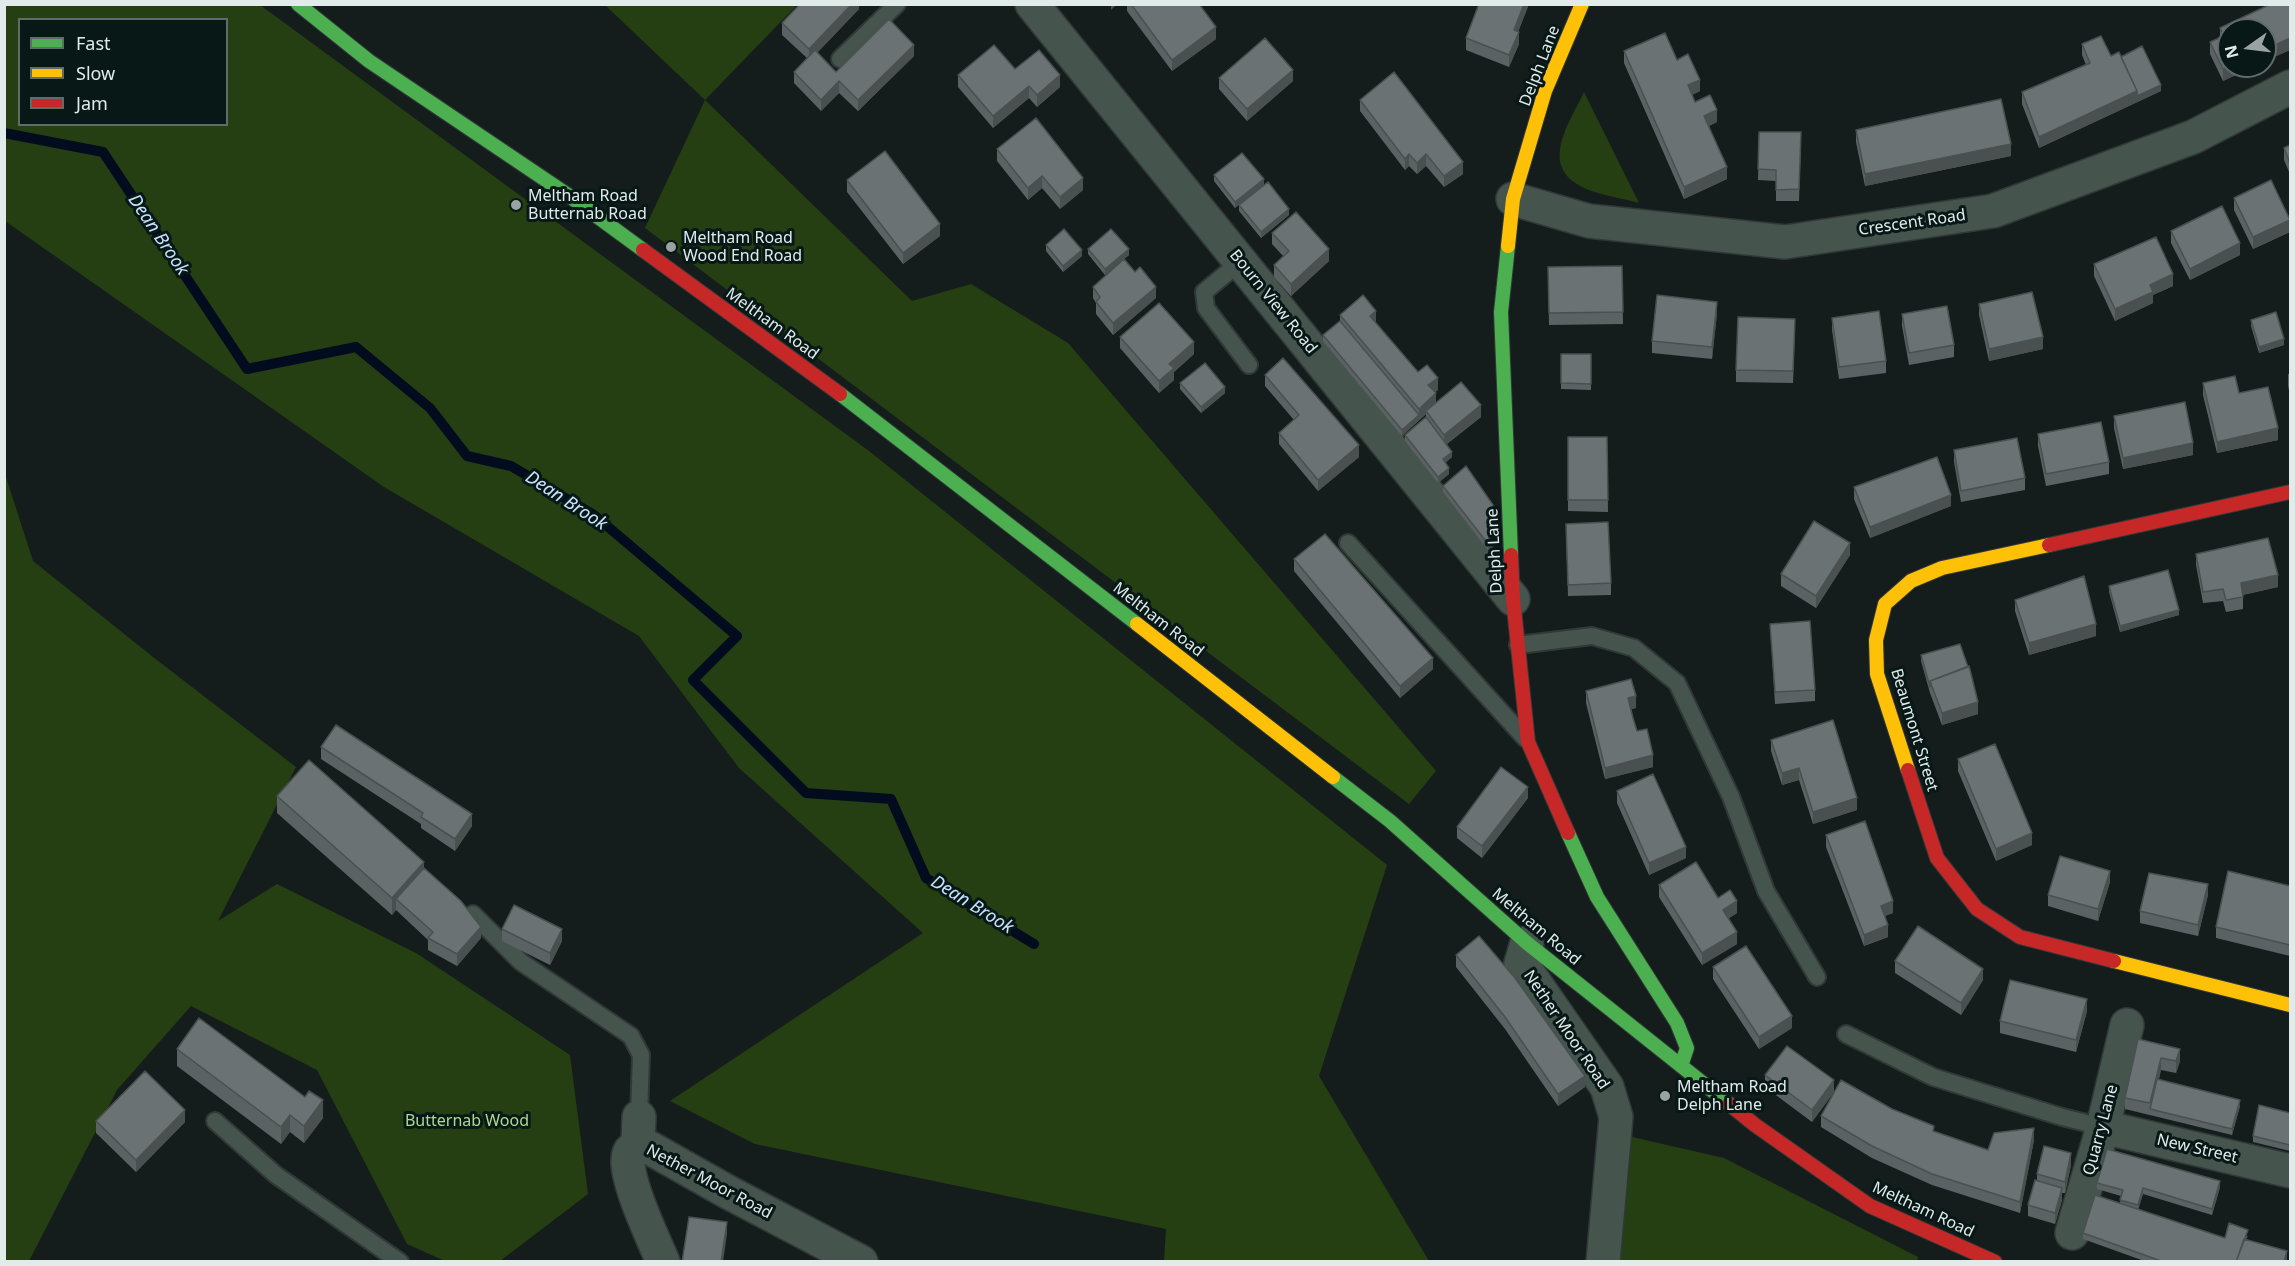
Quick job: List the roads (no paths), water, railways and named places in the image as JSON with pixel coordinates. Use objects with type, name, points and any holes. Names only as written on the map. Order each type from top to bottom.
[{"type":"street","name":"Meltham Road","points":[[298,4],[369,61],[568,195],[855,406],[1390,821],[1527,943],[1755,1125],[1870,1206],[1995,1262]]},
{"type":"street","name":"Bourn View Road","points":[[1032,4],[1513,599]]},
{"type":"street","name":"Delph Lane","points":[[1582,4],[1545,91],[1514,199],[1501,312],[1513,599],[1528,742],[1597,897],[1677,1023],[1687,1048],[1680,1066]]},
{"type":"street","name":"Crescent Road","points":[[1514,199],[1589,221],[1785,242],[1993,211],[2193,137],[2290,87]]},
{"type":"street","name":"Beaumont Street","points":[[2290,492],[1942,568],[1911,581],[1885,604],[1876,640],[1877,674],[1937,858],[1977,909],[2020,937],[2290,1005]]},
{"type":"street","name":"Nether Moor Road","points":[[1527,943],[1521,963],[1606,1087],[1616,1117],[1603,1262]]},
{"type":"street","name":"Quarry Lane","points":[[2072,1233],[2103,1127],[2127,1025]]},
{"type":"street","name":"New Street","points":[[2103,1127],[2290,1171]]},
{"type":"street","name":"Nether Moor Road","points":[[639,1131],[627,1156],[629,1173],[633,1189],[663,1262]]},
{"type":"street","name":"Nether Moor Road","points":[[639,1131],[650,1148],[861,1262]]},
{"type":"lane","points":[[840,59],[897,4]]},
{"type":"lane","points":[[1240,262],[1204,292],[1206,308],[1249,365]]},
{"type":"lane","points":[[1348,543],[1528,742]]},
{"type":"lane","points":[[1518,645],[1592,636],[1634,648],[1677,683],[1731,797],[1766,891],[1817,977]]},
{"type":"lane","points":[[473,914],[521,962],[631,1036],[641,1055],[639,1131]]},
{"type":"lane","points":[[1846,1034],[1933,1077],[2062,1117],[2103,1127]]},
{"type":"lane","points":[[215,1121],[276,1175],[400,1262]]},
{"type":"waterway","name":"Dean Brook","points":[[4,133],[103,152],[247,369],[356,347],[430,408],[467,456],[511,466],[594,515],[737,636],[693,680],[806,793],[891,799],[926,878],[1034,944]]},
{"type":"place","name":"Meltham Road Butternab Road","points":[[516,205]]},
{"type":"place","name":"Meltham Road Wood End Road","points":[[671,247]]},
{"type":"place","name":"Meltham Road Delph Lane","points":[[1665,1096]]},
{"type":"park label","name":"Butternab Wood","points":[[467,1121]]}]
